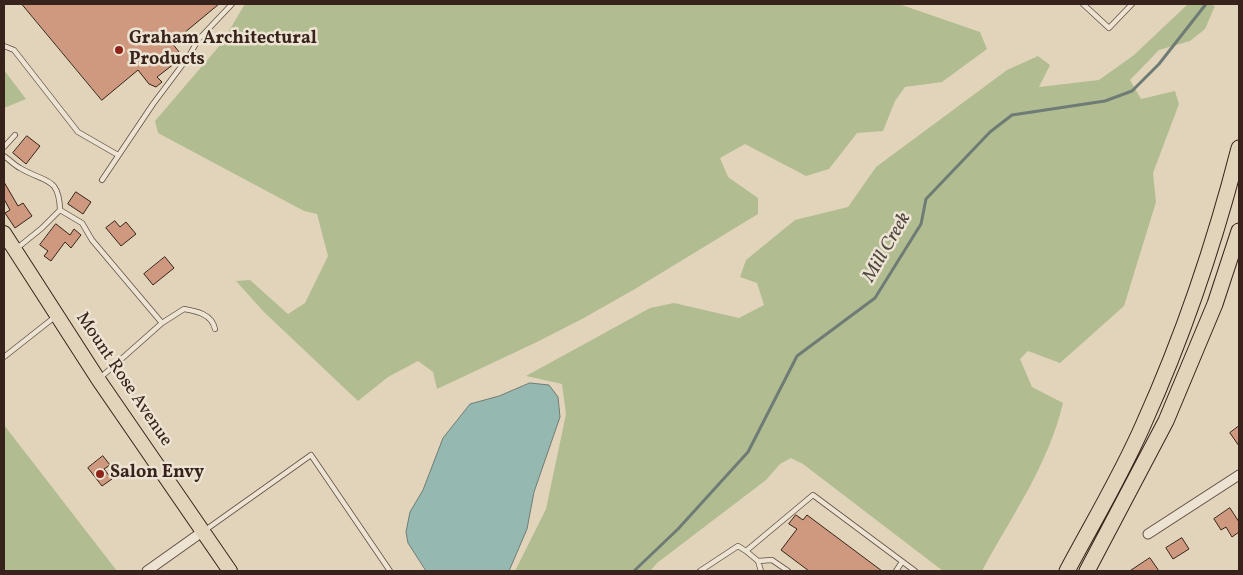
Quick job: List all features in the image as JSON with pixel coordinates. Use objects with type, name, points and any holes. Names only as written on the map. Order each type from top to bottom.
[{"type":"highway","points":[[1067,571],[1143,425],[1178,344],[1221,216],[1239,148]]},
{"type":"highway","points":[[1087,571],[1166,421],[1215,304],[1239,231]]},
{"type":"main road","name":"Mount Rose Avenue","points":[[4,233],[98,379],[230,571]]},
{"type":"street","points":[[1148,534],[1239,476]]},
{"type":"street","points":[[147,571],[202,532]]},
{"type":"lane","points":[[102,180],[189,56],[198,40],[232,4]]},
{"type":"lane","points":[[1083,4],[1109,28],[1132,4]]},
{"type":"lane","points":[[4,46],[14,50],[78,132],[118,155]]},
{"type":"lane","points":[[4,147],[15,135]]},
{"type":"lane","points":[[4,156],[20,168],[55,185],[60,195],[60,210],[15,250]]},
{"type":"lane","points":[[60,210],[82,223],[92,240],[162,323]]},
{"type":"lane","points":[[98,379],[162,323],[184,309],[203,313],[212,320],[215,328]]},
{"type":"lane","points":[[4,357],[58,316]]},
{"type":"lane","points":[[202,532],[311,455],[390,571]]},
{"type":"lane","points":[[746,551],[814,495],[915,571]]},
{"type":"lane","points":[[700,571],[738,546],[758,561],[761,571]]},
{"type":"lane","points":[[758,561],[772,560],[788,571]]},
{"type":"lane","points":[[896,571],[902,562]]},
{"type":"green space","points":[[245,4],[899,4],[980,32],[987,49],[942,82],[905,87],[895,101],[883,131],[857,133],[829,169],[806,176],[745,144],[720,158],[728,177],[758,198],[758,214],[582,319],[437,389],[433,372],[418,361],[388,377],[358,401],[264,312],[236,281],[250,280],[288,314],[305,303],[328,256],[317,214],[304,211],[158,133],[155,121],[221,44]]},
{"type":"green space","points":[[1188,4],[1209,4],[1215,6],[1205,29],[1190,41],[1159,50],[1130,80],[1141,99],[1175,91],[1179,104],[1153,173],[1156,202],[1124,306],[1060,363],[1028,351],[1020,359],[1032,387],[1063,403],[1039,469],[982,571],[943,571],[803,464],[791,458],[780,464],[766,480],[657,563],[650,571],[515,571],[546,509],[566,414],[562,384],[526,376],[650,308],[674,303],[739,318],[764,305],[757,283],[740,277],[746,260],[795,220],[848,207],[876,167],[1007,70],[1038,56],[1050,65],[1039,87],[1099,80],[1134,55]]},
{"type":"green space","points":[[4,70],[26,99],[4,108]]},
{"type":"green space","points":[[4,425],[117,571],[4,571]]},
{"type":"water","points":[[530,383],[549,385],[558,397],[560,417],[534,492],[527,529],[509,571],[426,571],[408,543],[406,532],[410,512],[423,490],[443,438],[470,404],[499,396]]},
{"type":"building","name":"Graham Architectural Products","points":[[22,4],[219,4],[172,43],[183,57],[157,77],[162,82],[156,87],[149,84],[138,70],[102,100]]},
{"type":"building","points":[[27,136],[40,146],[26,164],[13,153]]},
{"type":"building","points":[[4,182],[18,206],[23,203],[32,216],[15,228],[5,213],[10,210],[4,199]]},
{"type":"building","points":[[76,192],[91,202],[83,214],[68,204]]},
{"type":"building","points":[[115,221],[120,227],[126,222],[136,234],[121,246],[106,228]]},
{"type":"building","points":[[56,224],[70,235],[74,229],[81,235],[71,248],[65,242],[51,261],[44,256],[48,251],[40,245]]},
{"type":"building","points":[[165,257],[174,268],[153,285],[144,274]]},
{"type":"building","points":[[1239,426],[1239,446],[1230,433]]},
{"type":"building","name":"Salon Envy","points":[[103,456],[110,465],[104,469],[112,479],[102,486],[88,468]]},
{"type":"building","points":[[1230,508],[1239,522],[1239,532],[1232,537],[1226,527],[1221,530],[1214,519]]},
{"type":"building","points":[[796,515],[803,520],[807,515],[882,571],[809,571],[781,550],[797,529],[789,524]]},
{"type":"building","points":[[1182,538],[1189,549],[1173,559],[1166,548]]},
{"type":"building","points":[[1150,558],[1159,571],[1130,571]]},
{"type":"waterway","name":"Mill Creek","points":[[634,571],[678,529],[748,452],[797,356],[875,298],[921,224],[926,199],[990,132],[1012,115],[1105,101],[1132,91],[1159,64],[1206,4]]},
{"type":"place","name":"Graham Architectural Products","points":[[119,50]]},
{"type":"place","name":"Salon Envy","points":[[100,474]]}]
